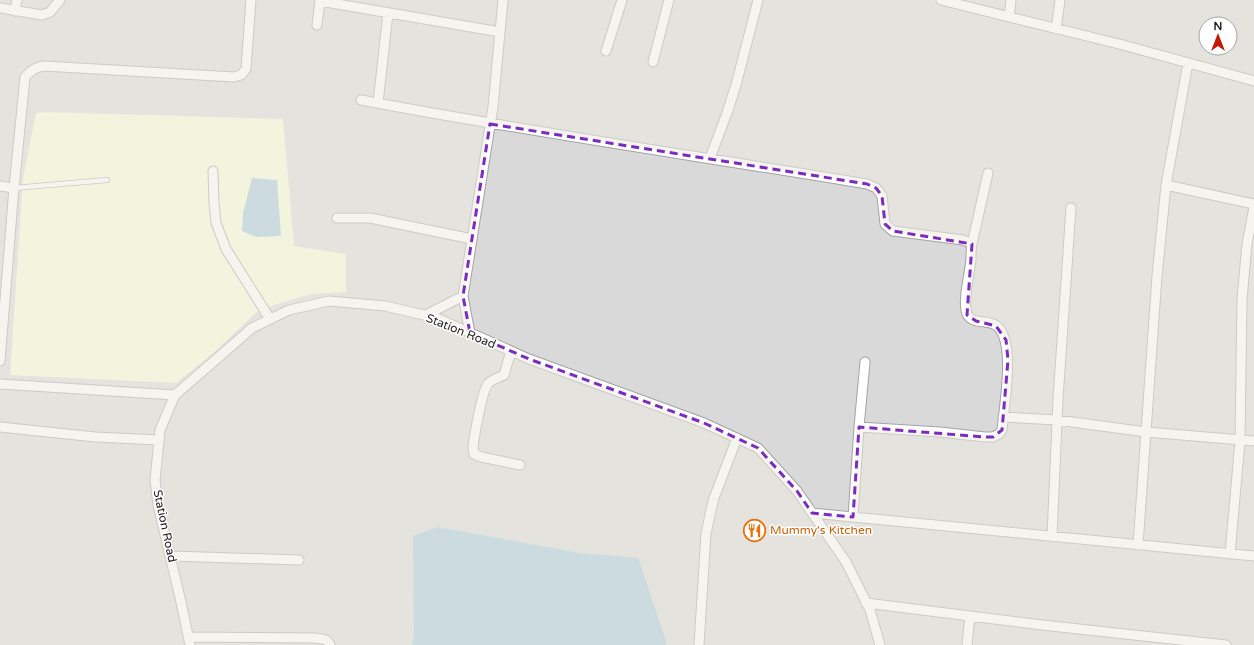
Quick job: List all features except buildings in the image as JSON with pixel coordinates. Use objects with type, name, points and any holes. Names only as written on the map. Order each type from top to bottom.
[{"type":"street","points":[[15,11],[16,0]]},
{"type":"street","points":[[0,8],[38,15],[46,15],[60,0]]},
{"type":"street","points":[[0,361],[14,188],[25,77],[33,69],[44,66],[234,77],[241,75],[246,69],[251,0]]},
{"type":"street","points":[[470,333],[463,296],[490,124],[503,0]]},
{"type":"street","points":[[606,51],[622,0]]},
{"type":"street","points":[[653,62],[669,0]]},
{"type":"street","points":[[710,158],[732,99],[758,0]]},
{"type":"street","points":[[941,0],[969,3],[1009,17],[1254,81]]},
{"type":"street","points":[[1009,17],[1011,0]]},
{"type":"street","points":[[1056,29],[1060,0]]},
{"type":"street","points":[[316,25],[320,1],[500,32]]},
{"type":"street","points":[[378,103],[388,13]]},
{"type":"street","points":[[1138,545],[1157,276],[1166,185],[1188,63]]},
{"type":"street","points":[[361,100],[490,124],[867,184],[876,188],[882,196],[885,224],[892,230],[963,240],[972,244]]},
{"type":"street","points":[[213,171],[213,196],[216,223],[226,250],[270,319]]},
{"type":"street","points":[[859,427],[940,432],[978,437],[993,437],[999,434],[1002,430],[1008,360],[1006,340],[1003,333],[996,326],[990,322],[971,319],[967,315],[966,310],[967,283],[972,244],[988,173]]},
{"type":"street","points":[[1166,185],[1254,205],[1242,299],[1240,441],[1230,554]]},
{"type":"street","points":[[0,186],[14,188]]},
{"type":"street","points":[[1052,537],[1057,420],[1071,208]]},
{"type":"street","points":[[337,218],[370,218],[472,239]]},
{"type":"street","points":[[426,315],[463,296]]},
{"type":"street","name":"Station Road","points":[[189,641],[171,556],[158,505],[155,480],[160,430],[175,395],[252,328],[289,310],[329,301],[385,306],[437,318],[529,359],[704,423],[758,448],[797,491],[846,562],[870,610],[880,645]]},
{"type":"street","points":[[511,351],[504,374],[490,381],[486,385],[473,448],[474,454],[481,457],[520,464]]},
{"type":"street","points":[[853,517],[865,362]]},
{"type":"street","points":[[0,384],[175,395]]},
{"type":"street","points":[[1003,417],[1057,420],[1146,432],[1254,442]]},
{"type":"street","points":[[0,427],[95,437],[159,440]]},
{"type":"street","points":[[699,645],[706,534],[714,498],[737,438]]},
{"type":"street","points":[[812,513],[1254,556]]},
{"type":"street","points":[[171,556],[298,560]]},
{"type":"street","points":[[866,603],[1042,625],[1226,645]]},
{"type":"street","points":[[967,645],[970,616]]},
{"type":"street","points":[[189,641],[314,638],[326,640],[330,645]]},
{"type":"lane","points":[[14,188],[107,180]]},
{"type":"highlighted area","points":[[490,124],[867,184],[876,188],[882,196],[885,224],[893,231],[972,244],[967,315],[976,321],[996,326],[1006,340],[1008,360],[1002,430],[993,437],[985,437],[859,427],[853,517],[812,513],[797,491],[758,448],[704,423],[529,359],[470,333],[463,296]]},
{"type":"shaded area","points":[[0,0],[1254,0],[1254,645],[0,645]]},
{"type":"shaded area","points":[[47,112],[283,119],[294,246],[346,254],[346,292],[311,294],[258,311],[212,354],[176,383],[10,375],[23,178],[36,113]]},
{"type":"water","points":[[252,178],[277,180],[281,236],[256,237],[242,231],[243,213]]},
{"type":"water","points":[[438,527],[580,553],[638,558],[666,641],[666,645],[412,645],[414,635],[413,536]]},
{"type":"place","name":"Mummy's Kitchen","points":[[755,530]]}]
